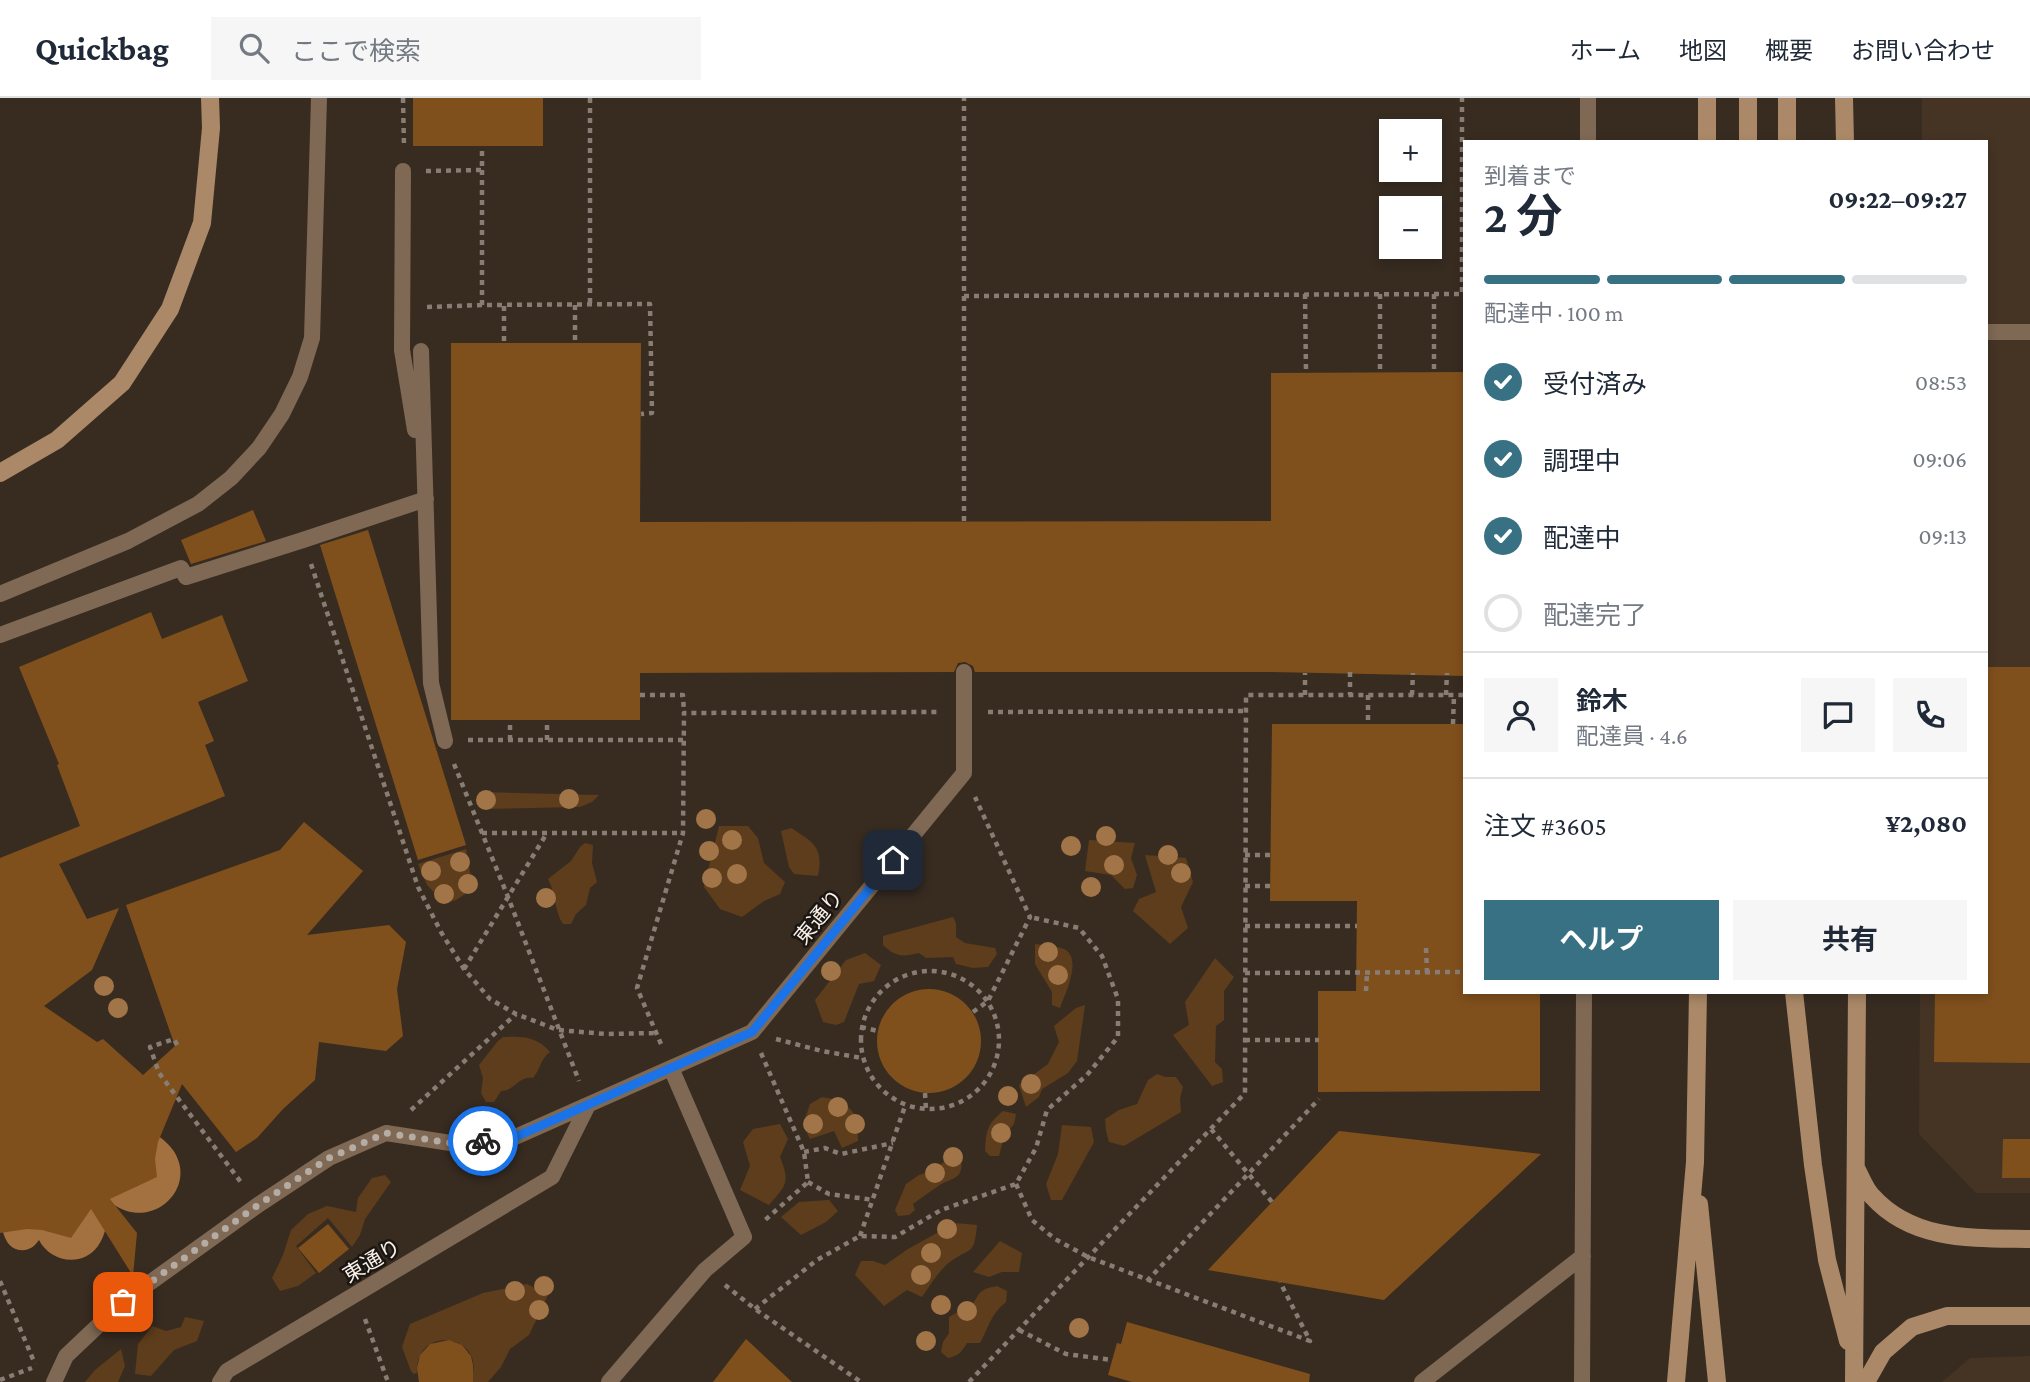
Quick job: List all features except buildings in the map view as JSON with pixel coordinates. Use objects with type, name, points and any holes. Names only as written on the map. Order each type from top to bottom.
[{"type":"street","points":[[0,473],[57,440],[122,383],[170,309],[202,223],[211,128],[210,98]]},
{"type":"street","points":[[1707,98],[1707,140]]},
{"type":"street","points":[[1748,98],[1748,140]]},
{"type":"street","points":[[1787,98],[1787,140]]},
{"type":"street","points":[[1844,98],[1844,140]]},
{"type":"street","points":[[1794,994],[1813,1165],[1827,1260],[1854,1375]]},
{"type":"street","points":[[1854,1375],[1857,994]]},
{"type":"street","points":[[1676,1382],[1695,1162],[1698,995]]},
{"type":"street","points":[[1695,1162],[1717,1382]]},
{"type":"street","points":[[1854,1165],[1871,1196],[1916,1228],[1957,1237],[2030,1239]]},
{"type":"street","points":[[1866,1382],[1883,1352],[1912,1327],[1947,1316],[2030,1316]]},
{"type":"lane","points":[[0,594],[128,541],[198,504],[231,478],[259,448],[282,414],[300,377],[312,338],[318,98]]},
{"type":"lane","points":[[1588,98],[1588,140]]},
{"type":"lane","points":[[403,171],[402,351],[426,499]]},
{"type":"lane","points":[[1988,332],[2030,332]]},
{"type":"lane","points":[[421,351],[431,683],[445,741]]},
{"type":"lane","points":[[0,635],[181,568],[187,577],[426,499]]},
{"type":"lane","points":[[964,672],[964,773]]},
{"type":"lane","name":"東通り","points":[[386,1133],[457,1144],[513,1138],[752,1032],[964,773]]},
{"type":"lane","points":[[1582,1382],[1584,994]]},
{"type":"lane","points":[[609,1382],[705,1270],[744,1237],[671,1068]]},
{"type":"lane","name":"東通り","points":[[220,1382],[227,1371],[552,1177],[588,1105]]},
{"type":"lane","points":[[47,1378],[66,1356],[123,1302],[258,1205],[329,1158],[386,1133]]},
{"type":"lane","points":[[1422,1382],[1584,1256]]},
{"type":"path","points":[[403,98],[403,171],[482,170]]},
{"type":"path","points":[[590,98],[590,304]]},
{"type":"path","points":[[964,98],[964,521]]},
{"type":"path","points":[[964,296],[1462,294],[1462,98]]},
{"type":"path","points":[[482,146],[482,305]]},
{"type":"path","points":[[1305,294],[1306,373]]},
{"type":"path","points":[[1380,294],[1380,372]]},
{"type":"path","points":[[1434,294],[1434,372]]},
{"type":"path","points":[[421,351],[420,308],[650,304],[652,413],[641,414]]},
{"type":"path","points":[[575,305],[575,343]]},
{"type":"path","points":[[504,306],[504,343]]},
{"type":"path","points":[[641,360],[651,360]]},
{"type":"path","points":[[303,540],[418,887],[464,969],[490,999],[516,1014],[558,1030],[606,1034],[656,1032]]},
{"type":"path","points":[[1349,672],[1350,695]]},
{"type":"path","points":[[1305,673],[1305,695]]},
{"type":"path","points":[[1412,695],[1413,673]]},
{"type":"path","points":[[1446,695],[1447,673]]},
{"type":"path","points":[[640,695],[683,695],[684,833],[637,988],[671,1068]]},
{"type":"path","points":[[969,1382],[1245,1093],[1246,695],[1463,695]]},
{"type":"path","points":[[1368,695],[1368,724]]},
{"type":"path","points":[[1453,724],[1454,695]]},
{"type":"path","points":[[684,713],[1246,711]]},
{"type":"path","points":[[510,720],[510,740]]},
{"type":"path","points":[[547,720],[547,740]]},
{"type":"path","points":[[588,1105],[445,741],[684,740]]},
{"type":"path","points":[[964,773],[1030,917]]},
{"type":"path","points":[[482,833],[684,833]]},
{"type":"path","points":[[464,969],[547,833]]},
{"type":"path","points":[[1245,855],[1270,855]]},
{"type":"path","points":[[1245,886],[1270,886]]},
{"type":"path","points":[[973,1012],[988,1001],[1030,917]]},
{"type":"path","points":[[755,1309],[817,1261],[860,1236],[895,1237],[941,1210],[1016,1184],[1036,1148],[1047,1110],[1087,1075],[1118,1037],[1118,999],[1102,956],[1079,928],[1030,917]]},
{"type":"path","points":[[1245,926],[1357,926]]},
{"type":"path","points":[[1426,948],[1427,973]]},
{"type":"path","points":[[925,970],[944,972],[961,977],[976,987],[988,1001],[998,1028],[997,1057],[985,1083],[962,1102],[926,1110],[905,1105],[883,1092],[867,1071],[862,1058],[861,1027],[867,1009],[877,994],[891,982],[925,970]]},
{"type":"path","points":[[1245,973],[1463,972]]},
{"type":"path","points":[[1366,991],[1367,973]]},
{"type":"path","points":[[386,1133],[516,1014]]},
{"type":"path","points":[[861,1027],[878,1031]]},
{"type":"path","points":[[752,1032],[822,1051],[862,1058]]},
{"type":"path","points":[[752,1032],[804,1153],[808,1182]]},
{"type":"path","points":[[177,1045],[174,1039],[150,1046],[159,1073],[258,1205]]},
{"type":"path","points":[[1245,1040],[1319,1040]]},
{"type":"path","points":[[925,1093],[926,1110]]},
{"type":"path","points":[[1147,1281],[1319,1099]]},
{"type":"path","points":[[860,1236],[905,1105]]},
{"type":"path","points":[[1211,1129],[1272,1202]]},
{"type":"path","points":[[804,1153],[825,1148],[842,1154],[893,1143]]},
{"type":"path","points":[[744,1237],[808,1182]]},
{"type":"path","points":[[808,1182],[829,1194],[873,1200]]},
{"type":"path","points":[[1016,1184],[1032,1220],[1055,1239],[1088,1257],[1310,1341],[1280,1282]]},
{"type":"path","points":[[705,1270],[755,1309],[861,1382]]},
{"type":"path","points":[[0,1281],[47,1378]]},
{"type":"path","points":[[357,1295],[388,1382]]},
{"type":"path","points":[[1019,1329],[1066,1354],[1112,1360]]},
{"type":"shaded area","points":[[1922,98],[2030,98],[2030,1193],[1976,1193],[1919,1134],[1920,994],[1988,994],[1988,140],[1922,140]]},
{"type":"shaded area","points":[[479,792],[599,795],[592,802],[580,807],[482,809],[478,799]]},
{"type":"shaded area","points":[[719,826],[748,826],[758,838],[764,863],[785,882],[780,894],[764,901],[742,917],[720,909],[704,887]]},
{"type":"shaded area","points":[[791,828],[815,846],[819,858],[818,876],[794,874],[789,867],[781,831]]},
{"type":"shaded area","points":[[1089,840],[1135,843],[1131,858],[1137,875],[1133,888],[1125,889],[1111,875],[1085,871]]},
{"type":"shaded area","points":[[585,843],[593,845],[592,863],[597,882],[590,888],[586,905],[576,914],[571,924],[563,924],[548,879],[571,861]]},
{"type":"shaded area","points":[[466,849],[473,889],[456,900],[444,903],[427,885],[418,864]]},
{"type":"shaded area","points":[[1145,855],[1186,858],[1193,882],[1181,907],[1188,928],[1170,944],[1133,911],[1139,899],[1156,892]]},
{"type":"shaded area","points":[[953,917],[956,937],[965,943],[995,948],[997,954],[988,967],[973,968],[956,964],[953,957],[926,958],[919,953],[900,955],[883,945],[883,936]]},
{"type":"shaded area","points":[[1035,944],[1064,949],[1072,960],[1071,977],[1060,1008],[1052,1005],[1052,992],[1035,964]]},
{"type":"shaded area","points":[[865,953],[881,965],[874,981],[859,984],[844,1022],[836,1025],[823,1022],[815,1000],[846,960]]},
{"type":"shaded area","points":[[1215,958],[1234,977],[1224,991],[1224,1020],[1216,1026],[1215,1062],[1222,1069],[1223,1082],[1212,1086],[1173,1035],[1189,1025],[1185,1002]]},
{"type":"shaded area","points":[[1085,1005],[1077,1061],[1068,1073],[1042,1089],[1039,1097],[1026,1107],[1019,1085],[1048,1064],[1059,1042],[1054,1026],[1076,1008]]},
{"type":"shaded area","points":[[503,1037],[529,1038],[550,1052],[533,1078],[524,1079],[510,1089],[501,1091],[494,1102],[486,1102],[481,1093],[483,1078],[479,1065]]},
{"type":"shaded area","points":[[1157,1074],[1176,1077],[1183,1087],[1180,1098],[1181,1112],[1124,1146],[1109,1142],[1105,1119],[1119,1110],[1137,1104],[1148,1080]]},
{"type":"shaded area","points":[[822,1097],[843,1101],[857,1117],[858,1141],[842,1148],[834,1131],[810,1139],[803,1125],[810,1104]]},
{"type":"shaded area","points":[[1003,1111],[1016,1114],[1014,1124],[1004,1136],[999,1156],[990,1156],[985,1151],[987,1133]]},
{"type":"shaded area","points":[[129,1117],[158,1136],[173,1150],[179,1164],[180,1178],[176,1191],[167,1202],[142,1213],[128,1211],[113,1204],[101,1242],[91,1253],[75,1260],[58,1257],[39,1240],[28,1249],[13,1248],[2,1230],[0,1200]]},
{"type":"shaded area","points":[[780,1124],[788,1139],[780,1157],[786,1178],[780,1193],[769,1205],[740,1190],[750,1166],[743,1142],[753,1129]]},
{"type":"shaded area","points":[[1062,1125],[1091,1127],[1094,1142],[1062,1200],[1051,1200],[1046,1184],[1058,1154]]},
{"type":"shaded area","points":[[961,1154],[961,1169],[957,1176],[913,1204],[915,1210],[909,1215],[898,1216],[895,1210],[906,1184],[919,1175],[932,1171],[953,1155]]},
{"type":"shaded area","points":[[385,1175],[391,1182],[365,1219],[360,1235],[352,1247],[328,1218],[296,1246],[316,1273],[298,1286],[280,1291],[272,1278],[291,1230],[308,1214],[327,1206],[356,1212],[358,1198],[372,1178]]},
{"type":"shaded area","points":[[829,1200],[838,1211],[826,1222],[801,1235],[781,1217],[799,1202]]},
{"type":"shaded area","points":[[955,1223],[977,1225],[973,1247],[946,1265],[922,1297],[907,1290],[884,1306],[855,1275],[861,1261],[885,1265]]},
{"type":"shaded area","points":[[1000,1241],[1022,1253],[1019,1272],[1002,1272],[989,1277],[973,1272]]},
{"type":"shaded area","points":[[527,1284],[548,1295],[529,1335],[510,1349],[501,1367],[488,1382],[470,1382],[474,1366],[470,1354],[462,1345],[451,1341],[438,1341],[427,1346],[420,1357],[417,1373],[411,1371],[402,1347],[410,1324],[483,1293]]},
{"type":"shaded area","points":[[997,1286],[1007,1291],[1006,1302],[993,1316],[980,1343],[967,1343],[959,1353],[948,1358],[941,1352],[949,1333],[949,1317],[972,1304],[983,1291]]},
{"type":"shaded area","points":[[185,1317],[204,1321],[197,1341],[174,1350],[151,1376],[135,1374],[138,1344],[152,1326],[166,1331],[181,1327]]},
{"type":"shaded area","points":[[121,1349],[125,1366],[118,1382],[85,1382],[95,1370]]},
{"type":"shaded area","points":[[2030,1356],[2030,1382],[1942,1382],[1970,1358]]},
{"type":"way so far","points":[[123,1302],[258,1205],[329,1158],[386,1133],[457,1144],[483,1141]]},
{"type":"route","points":[[483,1141],[513,1138],[752,1032],[893,860]]}]
